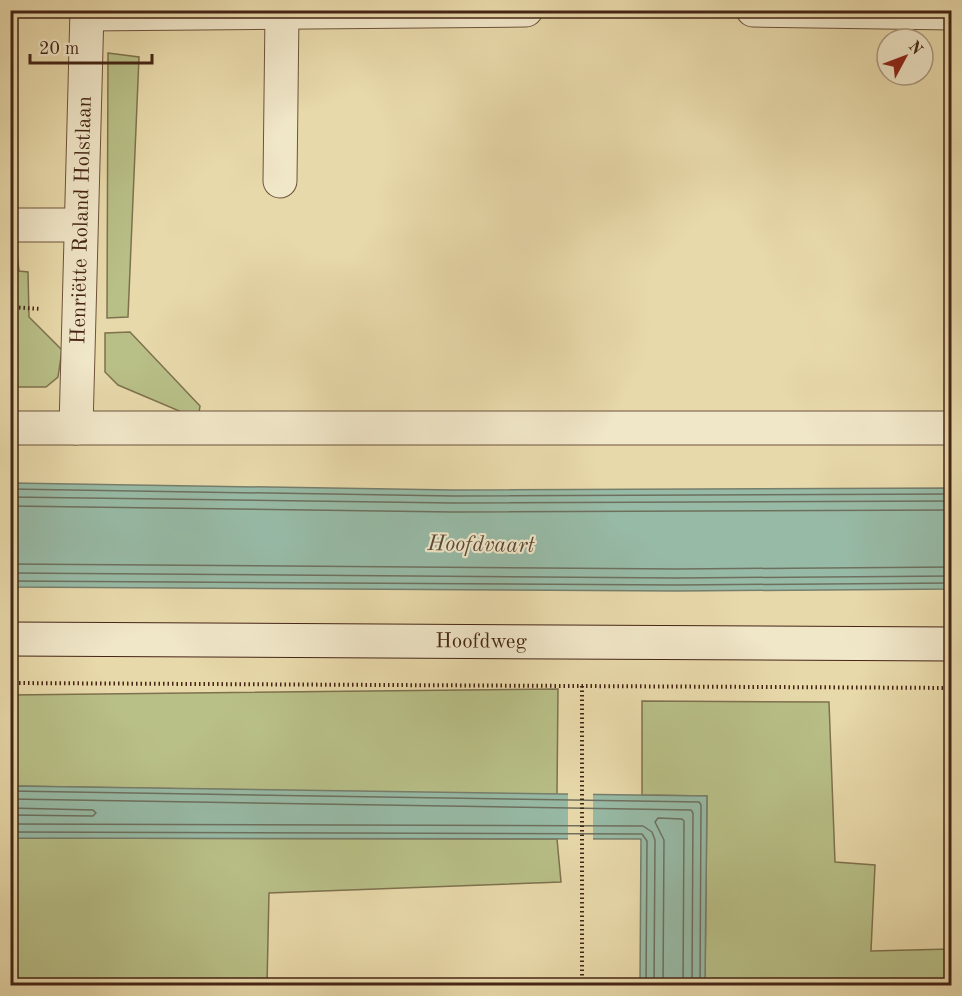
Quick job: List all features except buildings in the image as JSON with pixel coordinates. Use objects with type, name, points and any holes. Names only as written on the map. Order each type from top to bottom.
[{"type":"street","points":[[87,12],[282,13],[526,10]]},
{"type":"street","points":[[753,10],[951,13]]},
{"type":"street","name":"Henriëtte Roland Holstlaan","points":[[76,428],[87,12]]},
{"type":"street","points":[[280,181],[282,13]]},
{"type":"street","points":[[10,225],[80,225]]},
{"type":"street","points":[[10,428],[951,428]]},
{"type":"street","name":"Hoofdweg","points":[[10,639],[951,644]]},
{"type":"path","points":[[10,683],[951,688]]},
{"type":"path","points":[[582,686],[580,761],[582,986]]},
{"type":"green space","points":[[108,53],[139,57],[128,317],[107,318]]},
{"type":"green space","points":[[11,254],[17,254],[19,271],[28,272],[29,317],[62,350],[58,377],[46,387],[11,387]]},
{"type":"green space","points":[[130,332],[200,406],[198,419],[118,385],[105,372],[105,333]]},
{"type":"green space","points":[[558,689],[557,795],[11,786],[11,695]]},
{"type":"green space","points":[[642,701],[829,702],[835,862],[875,865],[871,951],[950,949],[950,985],[705,985],[707,796],[642,795]]},
{"type":"green space","points":[[11,838],[557,839],[561,882],[269,893],[267,985],[11,986]]},
{"type":"water","name":"Hoofdvaart","points":[[11,483],[453,490],[951,488],[951,589],[677,591],[11,587]]},
{"type":"water","points":[[11,786],[707,796],[705,985],[640,985],[641,839],[11,838]]},
{"type":"pier","points":[[568,792],[593,792],[593,842],[568,842]]}]
